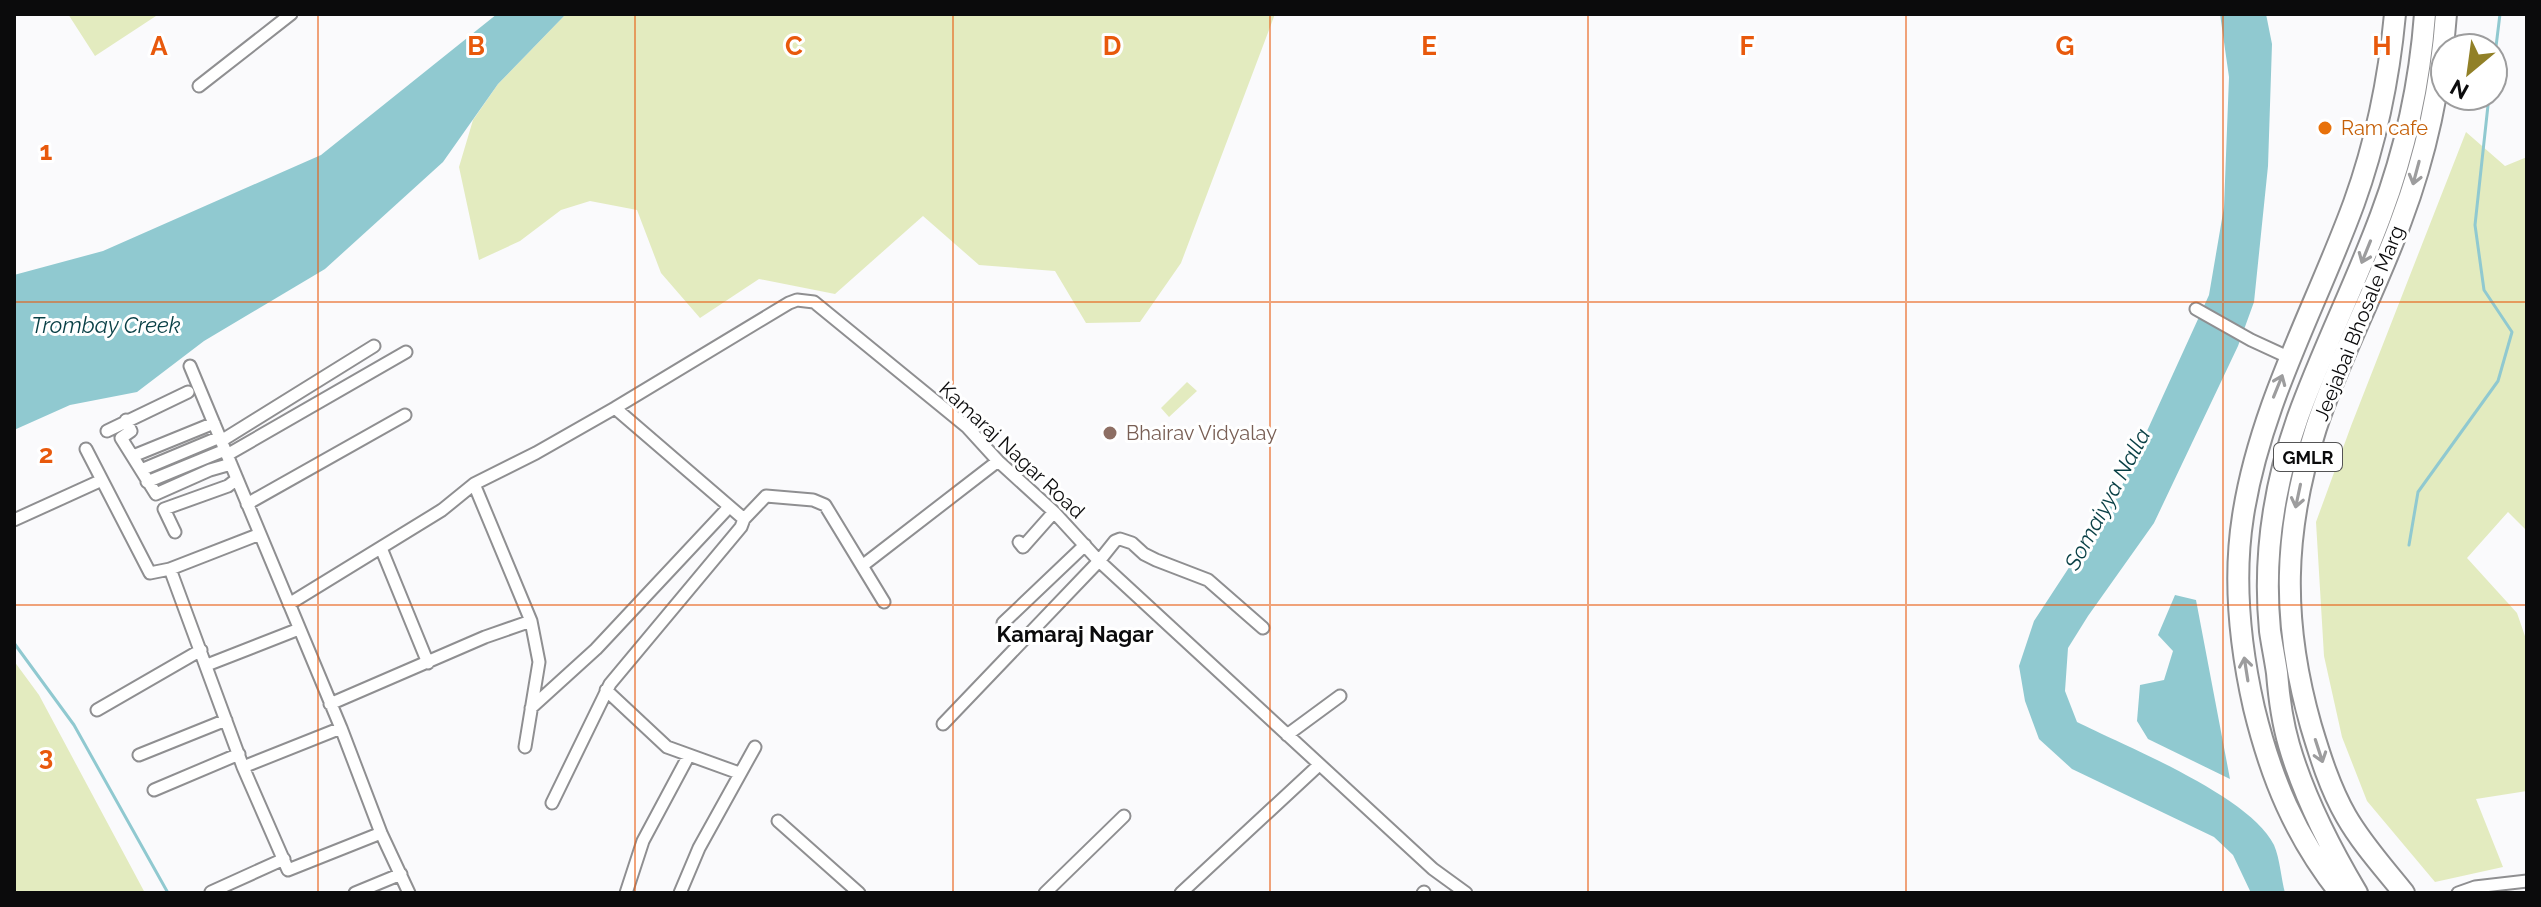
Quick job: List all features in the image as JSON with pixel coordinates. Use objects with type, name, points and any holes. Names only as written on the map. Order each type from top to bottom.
[{"type":"highway","name":"GMLR","points":[[2340,893],[2300,836],[2281,797],[2256,717],[2240,633],[2239,553],[2242,517],[2258,445],[2270,408],[2354,204],[2367,164],[2385,88],[2395,14]]},
{"type":"highway","points":[[2357,893],[2316,818],[2289,745],[2280,709],[2270,631],[2269,555],[2277,499],[2298,418],[2382,214],[2395,173],[2414,94],[2425,14]]},
{"type":"highway","name":"Jeejabai Bhosale Marg","points":[[2404,893],[2346,815],[2325,768],[2297,668],[2291,630],[2290,557],[2292,524],[2318,424],[2401,221],[2415,179],[2435,99],[2446,14]]},
{"type":"street","points":[[199,86],[291,14]]},
{"type":"street","name":"Kamaraj Nagar Road","points":[[289,604],[442,510],[474,484],[615,408],[789,303],[814,302],[967,427],[1099,561],[1433,869],[1466,893]]},
{"type":"street","points":[[2198,310],[2290,358]]},
{"type":"street","points":[[126,420],[131,431],[121,438],[156,494],[210,470],[225,449],[374,346]]},
{"type":"street","points":[[144,476],[225,449],[406,352]]},
{"type":"street","points":[[190,366],[341,728],[381,833],[409,893]]},
{"type":"street","points":[[107,431],[188,392]]},
{"type":"street","points":[[615,408],[744,519]]},
{"type":"street","points":[[247,504],[405,415]]},
{"type":"street","points":[[133,456],[214,423]]},
{"type":"street","points":[[86,449],[150,573],[170,569],[260,534]]},
{"type":"street","points":[[862,566],[998,461]]},
{"type":"street","points":[[175,532],[164,509],[228,486],[237,479]]},
{"type":"street","points":[[14,520],[102,480]]},
{"type":"street","points":[[474,484],[531,621],[539,662],[525,747]]},
{"type":"street","points":[[552,803],[606,690],[766,496],[820,501],[829,510],[884,602]]},
{"type":"street","points":[[531,708],[596,649],[729,507]]},
{"type":"street","points":[[1019,542],[1023,547],[1054,512]]},
{"type":"street","points":[[943,724],[1115,541],[1125,539],[1156,560],[1208,580],[1263,628]]},
{"type":"street","points":[[1003,623],[1085,545]]},
{"type":"street","points":[[381,548],[428,663]]},
{"type":"street","points":[[170,569],[243,767],[288,870],[381,833]]},
{"type":"street","points":[[330,704],[485,637],[531,621]]},
{"type":"street","points":[[207,665],[299,629]]},
{"type":"street","points":[[97,710],[201,650]]},
{"type":"street","points":[[606,690],[661,742],[739,773]]},
{"type":"street","points":[[1287,735],[1340,696]]},
{"type":"street","points":[[139,755],[226,720]]},
{"type":"street","points":[[243,767],[341,728]]},
{"type":"street","points":[[680,893],[699,848],[755,747]]},
{"type":"street","points":[[154,790],[239,754]]},
{"type":"street","points":[[626,893],[643,841],[689,755]]},
{"type":"street","points":[[1181,893],[1319,765]]},
{"type":"street","points":[[1045,893],[1124,816]]},
{"type":"street","points":[[778,821],[859,893]]},
{"type":"street","points":[[211,892],[284,859]]},
{"type":"street","points":[[355,893],[401,874]]},
{"type":"street","points":[[2458,893],[2475,887],[2527,881]]},
{"type":"green space","points":[[68,14],[159,14],[95,56]]},
{"type":"green space","points":[[566,14],[1275,14],[1181,263],[1140,322],[1086,323],[1055,271],[979,265],[923,216],[835,294],[759,279],[700,318],[661,273],[637,210],[590,201],[561,210],[520,241],[479,260],[459,167],[473,120],[498,84]]},
{"type":"green space","points":[[2466,132],[2505,166],[2527,157],[2527,531],[2508,512],[2467,558],[2517,613],[2527,642],[2527,791],[2476,799],[2503,867],[2435,882],[2367,801],[2342,737],[2324,656],[2316,522]]},
{"type":"green space","points":[[1187,382],[1197,391],[1169,417],[1161,408]]},
{"type":"green space","points":[[14,661],[39,695],[145,893],[14,893]]},
{"type":"water","name":"Trombay Creek","points":[[497,14],[566,14],[498,84],[443,162],[325,269],[204,341],[137,392],[70,405],[14,430],[14,275],[103,251],[321,155]]},
{"type":"water","points":[[2220,14],[2266,14],[2272,44],[2268,166],[2254,302],[2238,346],[2154,523],[2068,648],[2065,691],[2077,722],[2185,774],[2240,809],[2261,827],[2276,850],[2285,893],[2251,893],[2233,855],[2214,837],[2072,769],[2039,739],[2025,701],[2019,666],[2034,621],[2121,488],[2209,295],[2224,207],[2229,77]]},
{"type":"water","points":[[2175,595],[2196,600],[2230,779],[2148,739],[2137,721],[2140,685],[2164,680],[2173,651],[2158,635]]},
{"type":"waterway","points":[[2498,32],[2500,14]]},
{"type":"waterway","points":[[2409,545],[2418,492],[2498,381],[2512,332],[2484,290],[2475,225],[2487,112]]},
{"type":"waterway","points":[[14,643],[74,725],[168,893]]},
{"type":"place","name":"Ram cafe","points":[[2325,128]]},
{"type":"place","name":"Bhairav Vidyalay","points":[[1110,433]]},
{"type":"district","name":"Kamaraj Nagar","points":[[1075,634]]},
{"type":"water label","name":"Somaiyya Nalla","points":[[2107,499]]}]
